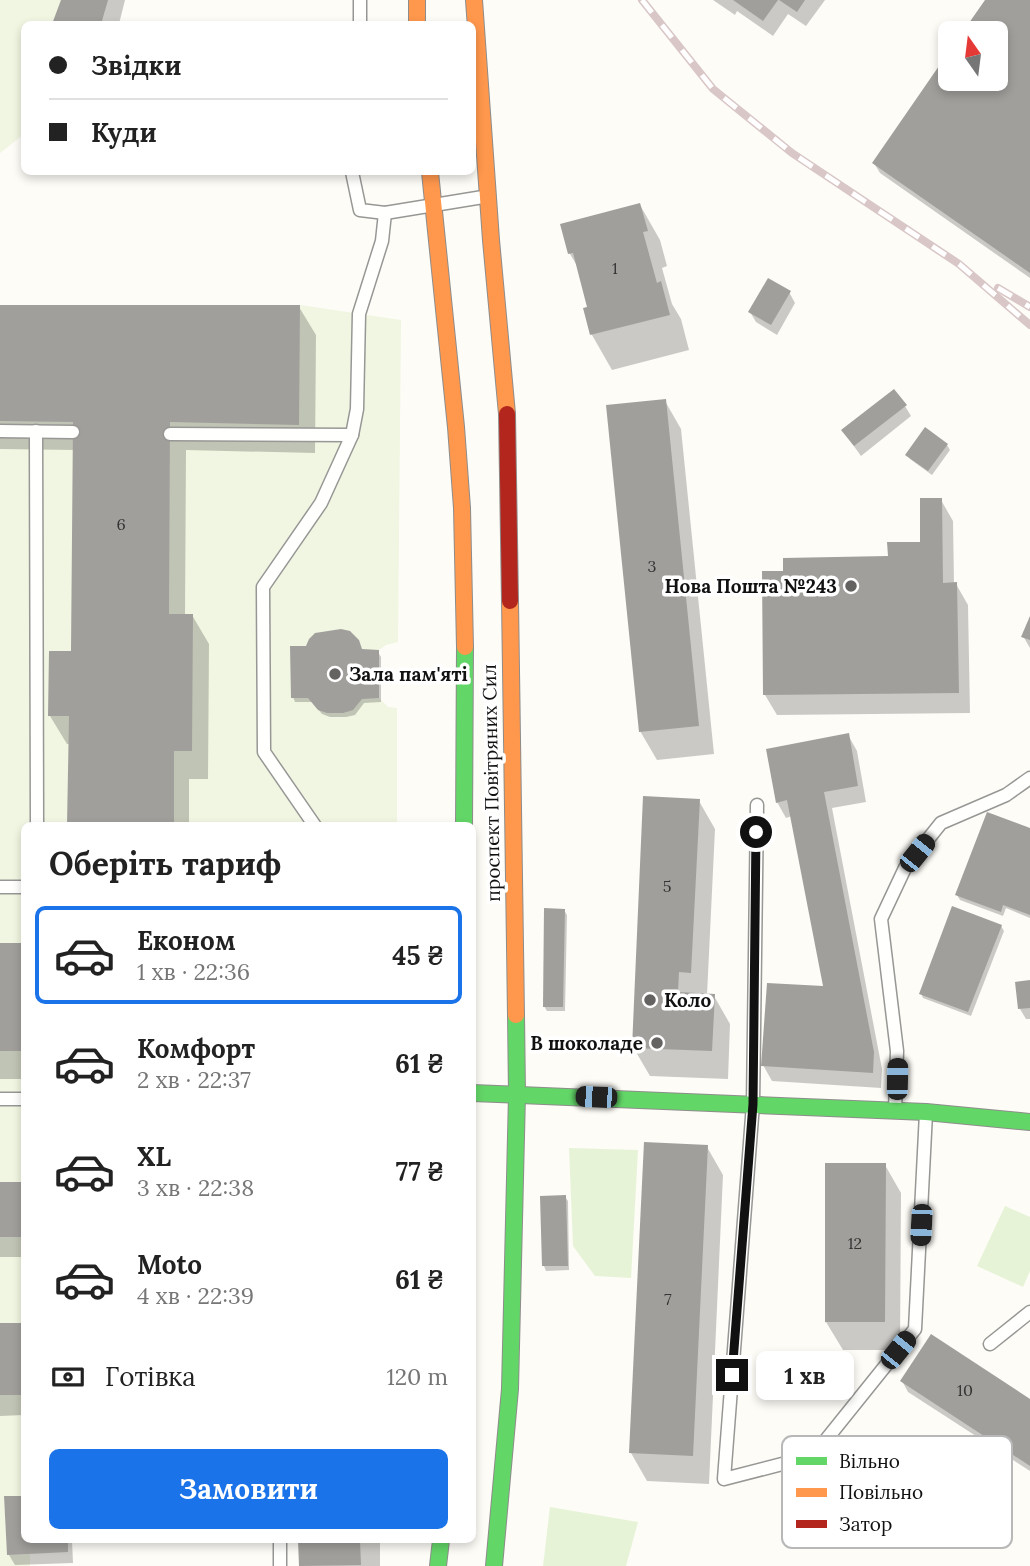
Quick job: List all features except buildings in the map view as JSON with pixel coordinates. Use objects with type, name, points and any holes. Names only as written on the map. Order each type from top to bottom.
[{"type":"main road","points":[[416,0],[417,21]]},
{"type":"main road","name":"проспект Повітряних Сил","points":[[474,0],[475,21]]},
{"type":"main road","name":"проспект Повітряних Сил","points":[[476,30],[487,196],[507,407],[517,1094],[510,1389],[494,1566]]},
{"type":"main road","name":"проспект Повітряних Сил","points":[[430,175],[451,357],[459,466],[463,580],[464,822]]},
{"type":"main road","points":[[476,1093],[926,1112],[1030,1122]]},
{"type":"main road","points":[[438,1566],[441,1543]]},
{"type":"lane","points":[[360,0],[360,21]]},
{"type":"lane","points":[[353,175],[360,209],[385,213],[487,196]]},
{"type":"lane","points":[[312,822],[264,752],[264,587],[321,503],[352,435],[357,409],[359,314],[382,241],[385,213]]},
{"type":"lane","points":[[0,431],[73,432]]},
{"type":"lane","points":[[36,431],[37,822]]},
{"type":"lane","points":[[170,435],[352,435]]},
{"type":"lane","points":[[895,1111],[897,1051],[881,919],[905,868],[941,823],[1006,795],[1029,780]]},
{"type":"lane","points":[[757,805],[753,1104],[724,1479],[782,1464]]},
{"type":"lane","points":[[0,887],[21,887]]},
{"type":"lane","points":[[0,1099],[21,1099]]},
{"type":"lane","points":[[829,1436],[915,1329],[926,1112]]},
{"type":"lane","points":[[990,1344],[1030,1312]]},
{"type":"lane","points":[[280,1543],[280,1566]]},
{"type":"green space","points":[[0,0],[108,0],[102,21],[21,21],[21,136],[0,153]]},
{"type":"green space","points":[[0,305],[300,305],[401,320],[398,642],[386,645],[372,655],[371,690],[388,707],[397,708],[397,822],[21,822],[21,1496],[4,1497],[7,1555],[30,1554],[30,1566],[0,1566]]},
{"type":"green space","points":[[569,1148],[638,1150],[631,1278],[595,1276],[573,1246]]},
{"type":"green space","points":[[1005,1206],[1030,1217],[1030,1271],[1023,1287],[977,1266]]},
{"type":"green space","points":[[550,1507],[638,1522],[626,1566],[543,1566]]},
{"type":"railway","points":[[642,0],[713,89],[792,153],[959,264],[1030,325]]},
{"type":"railway","points":[[998,288],[1030,307]]},
{"type":"traffic: fast","points":[[464,822],[465,647]]},
{"type":"traffic: fast","points":[[494,1566],[510,1389],[517,1094],[516,1015]]},
{"type":"traffic: fast","points":[[476,1093],[926,1112],[1030,1122]]},
{"type":"traffic: fast","points":[[438,1566],[441,1543]]},
{"type":"traffic: slow","points":[[417,0],[417,21]]},
{"type":"traffic: slow","points":[[474,0],[475,21]]},
{"type":"traffic: slow","points":[[476,28],[507,414]]},
{"type":"traffic: slow","points":[[430,175],[462,508],[465,647]]},
{"type":"traffic: slow","points":[[510,601],[516,1015]]},
{"type":"traffic: jam","points":[[507,414],[510,601]]},
{"type":"place","name":"Нова Пошта №243","points":[[851,586]]},
{"type":"place","name":"Зала пам'яті","points":[[335,674]]},
{"type":"place","name":"Коло","points":[[650,1000]]},
{"type":"place","name":"В шоколаде","points":[[657,1043]]},
{"type":"route","points":[[732,1375],[753,1104],[756,832]]}]
